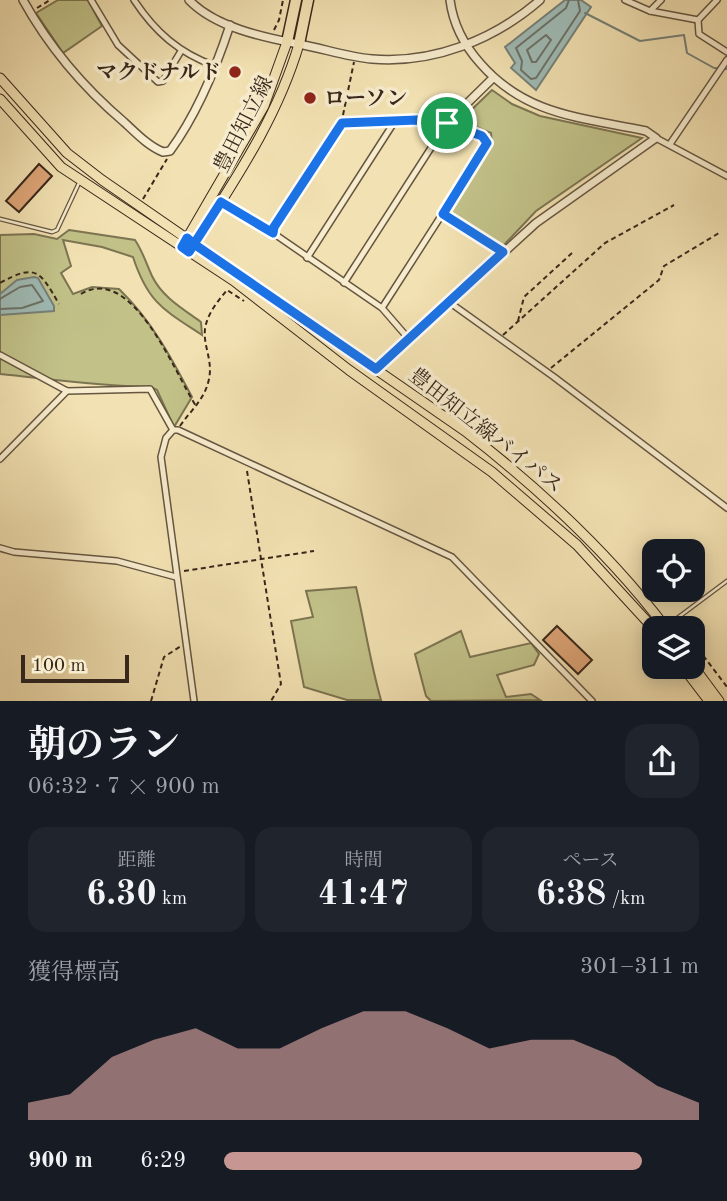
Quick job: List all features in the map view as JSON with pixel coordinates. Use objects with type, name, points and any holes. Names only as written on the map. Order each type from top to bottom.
[{"type":"highway","points":[[293,43],[296,0]]},
{"type":"highway","points":[[293,43],[308,0]]},
{"type":"main road","name":"豊田知立線","points":[[188,245],[221,202],[257,146],[282,93],[293,43]]},
{"type":"main road","name":"豊田知立線","points":[[188,245],[264,106],[293,43]]},
{"type":"main road","name":"豊田知立線バイパス","points":[[0,78],[67,153],[349,370],[464,450],[513,489],[577,545],[642,616]]},
{"type":"main road","name":"豊田知立線バイパス","points":[[0,99],[61,167],[188,245],[465,431],[539,490],[601,551],[655,616]]},
{"type":"main road","points":[[692,679],[709,701]]},
{"type":"main road","points":[[703,679],[719,701]]},
{"type":"street","points":[[23,0],[60,57],[106,106],[155,148],[170,151],[215,66],[230,25]]},
{"type":"street","points":[[92,0],[118,45],[158,82],[163,81],[181,51]]},
{"type":"street","points":[[134,0],[153,27],[181,51],[215,66]]},
{"type":"street","points":[[189,0],[203,12],[230,25],[271,38],[372,59],[409,58],[466,46],[507,26],[540,0]]},
{"type":"street","points":[[450,0],[457,27],[466,46],[493,78],[510,93],[533,105],[646,131],[727,176]]},
{"type":"street","points":[[625,0],[650,11],[698,20]]},
{"type":"street","points":[[650,11],[661,0]]},
{"type":"street","points":[[717,0],[698,20],[699,34],[727,52]]},
{"type":"street","points":[[670,144],[727,60]]},
{"type":"street","points":[[344,283],[447,123],[493,78]]},
{"type":"street","points":[[307,258],[395,121]]},
{"type":"street","points":[[382,308],[487,143],[482,136],[447,123],[342,123],[274,227],[273,233],[382,308],[408,338]]},
{"type":"street","points":[[376,369],[447,301],[543,217],[656,138]]},
{"type":"street","points":[[443,214],[503,252]]},
{"type":"street","points":[[447,301],[548,372],[727,508]]},
{"type":"street","points":[[0,355],[67,391],[147,388],[154,392],[175,430],[452,557],[591,700]]},
{"type":"street","points":[[0,459],[67,391]]},
{"type":"street","points":[[175,430],[166,438],[161,457],[194,701]]},
{"type":"street","points":[[0,548],[14,552],[117,561],[176,575]]},
{"type":"lane","points":[[0,219],[52,232],[57,230],[81,181]]},
{"type":"lane","points":[[681,616],[727,581]]},
{"type":"path","points":[[30,13],[50,0]]},
{"type":"path","points":[[271,38],[284,0]]},
{"type":"path","points":[[342,123],[355,56]]},
{"type":"path","points":[[139,206],[170,151]]},
{"type":"path","points":[[221,202],[273,233]]},
{"type":"path","points":[[499,338],[605,243],[674,205]]},
{"type":"path","points":[[548,372],[659,280],[664,266],[719,233]]},
{"type":"path","points":[[518,321],[524,297],[572,253]]},
{"type":"path","points":[[0,283],[18,273],[36,271],[43,276],[59,304]]},
{"type":"path","points":[[81,294],[102,288],[127,299],[164,347],[196,406]]},
{"type":"path","points":[[175,430],[196,406],[210,377],[210,356],[205,328],[211,313],[227,290],[243,301],[252,294]]},
{"type":"path","points":[[246,463],[281,684],[271,701]]},
{"type":"path","points":[[176,575],[314,551]]},
{"type":"path","points":[[151,701],[164,657],[169,651],[186,644]]},
{"type":"path","points":[[705,658],[727,687]]},
{"type":"green space","points":[[58,0],[88,0],[102,26],[63,53],[36,13]]},
{"type":"green space","points":[[492,90],[512,104],[540,116],[642,138],[536,211],[503,246],[448,213],[492,146],[491,133],[464,122],[464,117]]},
{"type":"green space","points":[[69,230],[135,240],[161,290],[201,322],[202,335],[159,304],[145,285],[133,257],[102,247],[63,240],[71,266],[61,273],[73,294],[92,287],[119,289],[151,327],[168,354],[192,397],[174,427],[157,390],[151,387],[0,374],[0,235],[34,234],[57,239]]},
{"type":"green space","points":[[356,587],[381,700],[347,700],[304,687],[291,621],[313,617],[306,591]]},
{"type":"green space","points":[[461,631],[470,657],[531,643],[539,654],[534,665],[497,675],[506,697],[531,694],[540,700],[431,701],[426,696],[415,654]]},
{"type":"water","points":[[565,0],[581,0],[591,7],[536,90],[511,68],[515,63],[505,47]]},
{"type":"water","points":[[38,278],[54,306],[54,311],[0,315],[0,294],[17,280]]},
{"type":"building","points":[[39,164],[52,176],[19,212],[6,201]]},
{"type":"building","points":[[557,626],[592,660],[578,674],[543,640]]},
{"type":"waterway","points":[[585,13],[640,41],[684,35],[687,53],[714,68],[727,69]]},
{"type":"place","name":"マクドナルド","points":[[235,72]]},
{"type":"place","name":"ローソン","points":[[310,98]]},
{"type":"route","points":[[447,123],[432,120],[342,123],[274,227],[273,233],[221,202],[194,244],[187,238],[182,247],[189,252],[194,244],[376,369],[503,252],[443,214],[487,143],[482,136],[447,123]]}]
